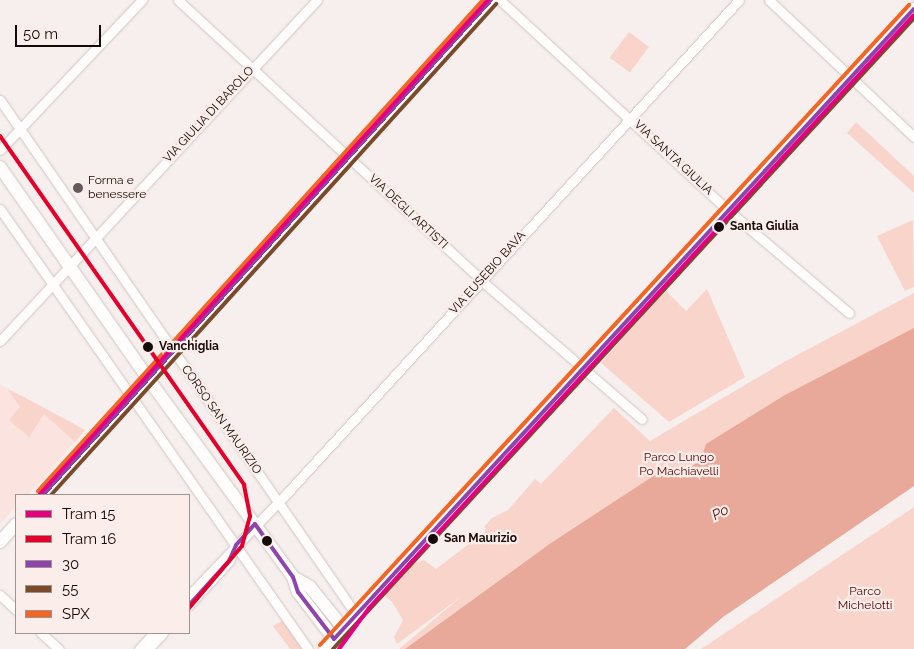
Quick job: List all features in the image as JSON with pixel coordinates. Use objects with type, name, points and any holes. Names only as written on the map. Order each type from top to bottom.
[{"type":"street","points":[[0,150],[21,131],[142,0]]},
{"type":"street","name":"VIA DEGLI ARTISTI","points":[[178,0],[482,280],[583,370],[642,419]]},
{"type":"street","name":"VIA GIULIA DI BAROLO","points":[[0,341],[317,0]]},
{"type":"street","points":[[44,494],[133,399],[173,352],[491,0]]},
{"type":"street","name":"VIA SANTA GIULIA","points":[[500,0],[730,212],[849,313]]},
{"type":"street","name":"VIA EUSEBIO BAVA","points":[[190,594],[739,0]]},
{"type":"street","points":[[769,0],[914,137]]},
{"type":"street","points":[[325,649],[730,212],[851,76],[914,9]]},
{"type":"street","name":"CORSO SAN MAURIZIO","points":[[0,100],[357,616]]},
{"type":"street","points":[[0,167],[149,380],[293,577],[298,592],[334,639]]},
{"type":"street","points":[[0,209],[308,649]]},
{"type":"street","points":[[0,542],[15,525]]},
{"type":"street","name":"VIA EUSEBIO BAVA","points":[[190,604],[230,561],[236,546]]},
{"type":"street","points":[[293,577],[310,587],[344,629]]},
{"type":"street","points":[[0,595],[15,609]]},
{"type":"street","points":[[42,634],[59,649]]},
{"type":"street","points":[[140,649],[153,634]]},
{"type":"street","points":[[148,649],[162,634]]},
{"type":"shaded area","points":[[0,384],[85,430],[41,482],[27,494],[15,494],[15,507],[0,524]]},
{"type":"green space","points":[[629,32],[649,47],[630,73],[610,58]]},
{"type":"green space","points":[[856,122],[914,176],[914,193],[847,133]]},
{"type":"green space","points":[[913,220],[914,287],[905,291],[877,236]]},
{"type":"green space","points":[[707,289],[745,377],[669,422],[601,363],[665,290],[686,311]]},
{"type":"green space","name":"Parco Lungo Po Machiavelli","points":[[914,293],[914,344],[424,649],[399,649],[462,596],[397,644],[394,637],[403,620],[392,602],[380,592],[402,568],[424,560],[436,569],[474,540],[480,532],[482,534],[486,529],[484,527],[492,518],[508,510],[535,479],[541,484],[614,408],[650,441],[784,362]]},
{"type":"green space","points":[[8,390],[85,430],[75,442],[44,414],[29,437],[9,420],[20,407]]},
{"type":"green space","name":"Parco Michelotti","points":[[914,507],[914,649],[701,649]]},
{"type":"green space","points":[[285,619],[307,649],[290,649],[273,626]]},
{"type":"water","name":"Po","points":[[914,328],[914,486],[723,617],[685,649],[405,649],[551,543],[658,473],[667,476],[681,474],[701,460],[706,444],[785,395]]},
{"type":"tram line","name":"15","points":[[40,494],[488,0]]},
{"type":"tram line","name":"15","points":[[339,649],[369,608],[914,15]]},
{"type":"tram line","name":"16","points":[[0,136],[244,485],[250,516],[242,546],[190,607]]},
{"type":"transit line","name":"SPX","points":[[38,491],[483,0]]},
{"type":"transit line","name":"30","points":[[44,494],[491,0]]},
{"type":"transit line","name":"55","points":[[52,494],[496,4]]},
{"type":"transit line","name":"SPX","points":[[320,645],[909,5]]},
{"type":"transit line","name":"30","points":[[190,604],[229,561],[236,545],[255,524],[293,577],[298,592],[334,639],[914,9]]},
{"type":"transit line","name":"55","points":[[333,649],[914,18]]},
{"type":"place","name":"Forma e benessere","points":[[78,188]]},
{"type":"place","name":"Santa Giulia","points":[[719,227]]},
{"type":"place","name":"Vanchiglia","points":[[148,347]]},
{"type":"place","name":"San Maurizio","points":[[433,539]]}]
